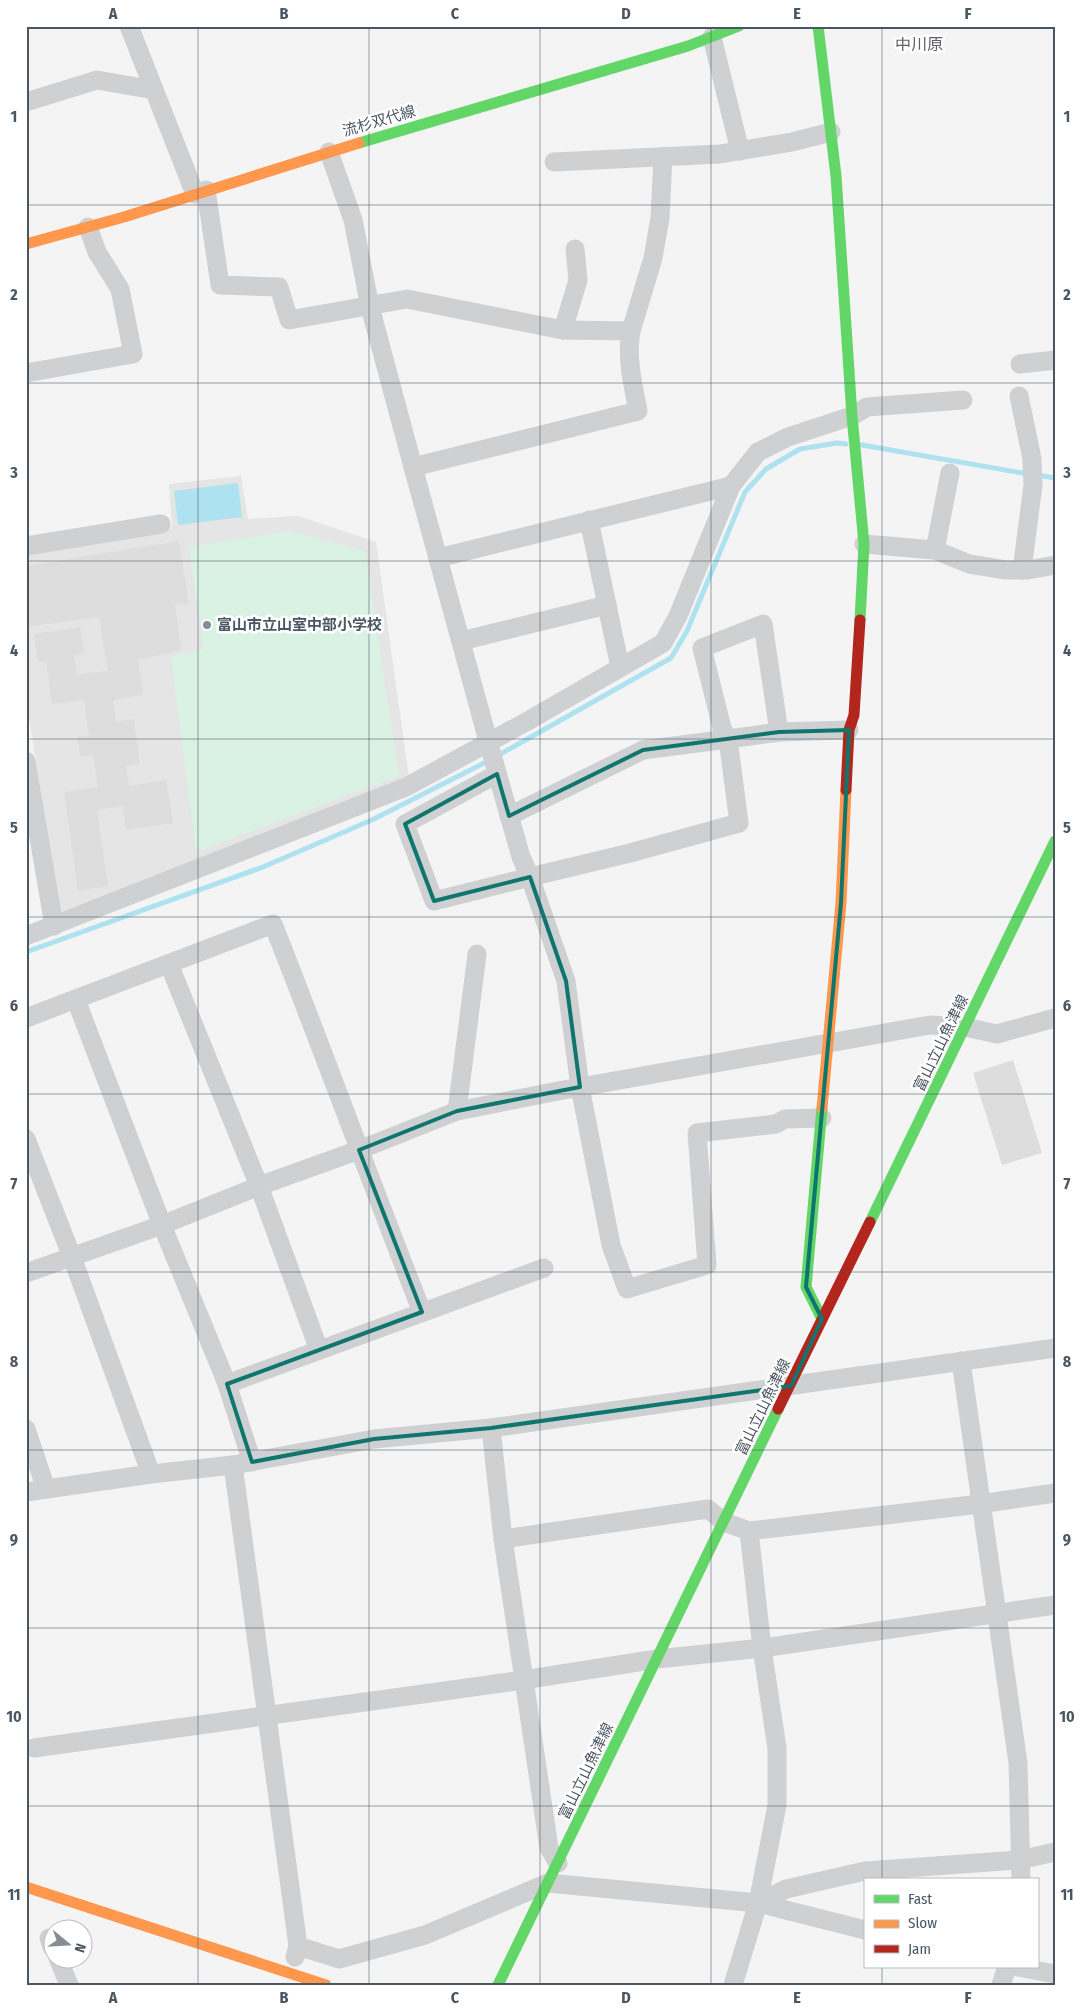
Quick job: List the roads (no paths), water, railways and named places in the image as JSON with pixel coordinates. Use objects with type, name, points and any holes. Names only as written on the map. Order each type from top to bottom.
[{"type":"main road","name":"流杉双代線","points":[[26,244],[88,227],[704,35],[739,26]]},
{"type":"main road","points":[[818,26],[836,176],[855,455],[864,544],[854,715],[849,730],[842,903],[806,1287],[822,1319]]},
{"type":"main road","name":"富山立山魚津線","points":[[498,1985],[1055,841]]},
{"type":"main road","points":[[26,1887],[286,1979],[326,1985]]},
{"type":"street","points":[[129,26],[154,90],[200,192],[220,285],[279,287],[289,320],[407,299],[564,330],[631,331]]},
{"type":"street","points":[[704,35],[740,151]]},
{"type":"street","points":[[26,102],[97,80],[154,90]]},
{"type":"street","points":[[554,162],[720,154],[792,142],[831,132]]},
{"type":"street","points":[[329,152],[353,220],[370,307],[496,772],[521,857],[530,877],[566,980],[580,1087],[611,1245],[627,1289],[707,1265],[697,1133],[776,1124],[785,1119],[822,1118]]},
{"type":"street","points":[[413,467],[638,411],[629,342],[653,258],[660,218],[663,157]]},
{"type":"street","points":[[26,373],[133,354],[120,289],[97,252],[88,227]]},
{"type":"street","points":[[564,330],[578,280],[575,249]]},
{"type":"street","points":[[1020,364],[1055,360]]},
{"type":"street","points":[[1019,396],[1032,464],[1034,486],[1022,570]]},
{"type":"street","points":[[26,936],[406,787],[489,746],[663,643],[678,616],[731,486],[758,452],[788,437],[853,425],[867,407],[963,400]]},
{"type":"street","points":[[935,550],[950,473]]},
{"type":"street","points":[[438,558],[731,486]]},
{"type":"street","points":[[588,520],[620,667]]},
{"type":"street","points":[[26,546],[161,524]]},
{"type":"street","points":[[864,544],[935,550],[968,564],[1006,570],[1022,570],[1055,565]]},
{"type":"street","points":[[461,641],[607,605]]},
{"type":"street","points":[[496,772],[404,824],[434,901],[630,853],[739,823],[728,739],[722,728],[702,648],[763,624],[778,732]]},
{"type":"street","points":[[509,816],[643,750],[778,732],[849,730]]},
{"type":"street","points":[[26,761],[33,838],[54,926]]},
{"type":"street","points":[[26,1018],[273,924],[422,1312]]},
{"type":"street","points":[[457,1112],[478,954]]},
{"type":"street","points":[[169,964],[259,1186],[319,1350]]},
{"type":"street","points":[[76,1000],[162,1225],[226,1384],[252,1462]]},
{"type":"street","points":[[26,1273],[162,1225],[259,1186],[457,1112],[580,1087],[930,1025],[965,1027],[997,1034],[1055,1018]]},
{"type":"street","points":[[26,1140],[72,1257],[151,1474]]},
{"type":"street","points":[[226,1384],[544,1268]]},
{"type":"street","points":[[26,1492],[151,1474],[233,1465],[374,1439],[491,1428],[1055,1349]]},
{"type":"street","points":[[961,1361],[1018,1763],[1021,1878]]},
{"type":"street","points":[[491,1428],[503,1539],[523,1680],[549,1848],[558,1863]]},
{"type":"street","points":[[26,1429],[46,1489]]},
{"type":"street","points":[[233,1465],[298,1946],[286,1979]]},
{"type":"street","points":[[503,1539],[708,1509],[724,1522],[749,1531],[980,1504],[1055,1493]]},
{"type":"street","points":[[733,1985],[758,1903],[777,1805],[777,1748],[762,1648],[749,1531]]},
{"type":"street","points":[[34,1748],[523,1680],[658,1659],[762,1648],[1055,1605]]},
{"type":"street","points":[[758,1903],[786,1889],[865,1871],[1019,1860],[1055,1852]]},
{"type":"street","points":[[298,1946],[339,1959],[425,1935],[548,1883],[758,1903],[864,1930]]},
{"type":"street","points":[[62,1968],[69,1985]]},
{"type":"street","points":[[1001,1985],[1007,1968]]},
{"type":"street","points":[[1023,1968],[1055,1974]]},
{"type":"water","points":[[238,483],[242,517],[178,525],[174,491]]},
{"type":"waterway","points":[[497,756],[671,658],[687,631],[745,492],[766,469],[800,449],[837,443],[846,444]]},
{"type":"waterway","points":[[862,445],[1028,474]]},
{"type":"waterway","points":[[1037,475],[1055,478]]},
{"type":"waterway","points":[[26,952],[263,867],[374,819],[490,760]]},
{"type":"place","name":"富山市立山室中部小学校","points":[[207,625]]},
{"type":"district","name":"中川原","points":[[919,44]]}]
